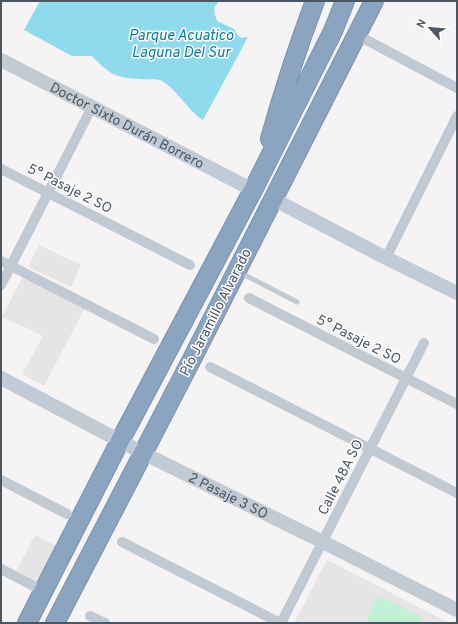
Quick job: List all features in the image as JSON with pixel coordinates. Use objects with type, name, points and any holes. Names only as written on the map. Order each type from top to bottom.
[{"type":"highway","points":[[256,184],[296,53],[315,1]]},
{"type":"highway","name":"Pío Jaramillo Alvarado","points":[[27,623],[120,441],[256,184],[347,1]]},
{"type":"highway","name":"Pío Jaramillo Alvarado","points":[[55,623],[237,271],[374,1]]},
{"type":"street","points":[[357,35],[457,88]]},
{"type":"street","name":"Doctor Sixto Durán Borrero","points":[[1,60],[92,107],[256,184]]},
{"type":"street","points":[[1,285],[92,107]]},
{"type":"street","points":[[386,258],[457,116]]},
{"type":"street","name":"5° Pasaje 2 SO","points":[[1,169],[190,265]]},
{"type":"street","points":[[273,199],[457,293]]},
{"type":"street","points":[[1,261],[154,339]]},
{"type":"street","name":"5° Pasaje 2 SO","points":[[249,298],[457,404]]},
{"type":"street","name":"Calle 48A SO","points":[[281,623],[424,343]]},
{"type":"street","points":[[210,367],[457,493]]},
{"type":"street","name":"2 Pasaje 3 SO","points":[[1,378],[143,453],[457,610]]},
{"type":"street","points":[[1,480],[67,514]]},
{"type":"street","points":[[122,542],[281,623]]},
{"type":"street","points":[[1,569],[43,591]]},
{"type":"street","points":[[90,616],[105,623]]},
{"type":"lane","points":[[237,271],[297,302]]},
{"type":"shaded area","points":[[39,245],[81,265],[71,287],[28,267]]},
{"type":"shaded area","points":[[23,276],[85,308],[44,386],[22,374],[43,336],[2,317]]},
{"type":"shaded area","points":[[35,535],[59,547],[39,584],[16,571]]},
{"type":"shaded area","points":[[327,560],[450,623],[294,623]]},
{"type":"green space","points":[[378,595],[423,618],[420,623],[365,623]]},
{"type":"water","name":"Parque Acuatico Laguna Del Sur","points":[[40,1],[219,1],[214,8],[217,21],[234,29],[241,38],[248,37],[203,120],[193,112],[166,83],[154,79],[125,78],[113,74],[92,56],[72,56],[24,30]]}]
